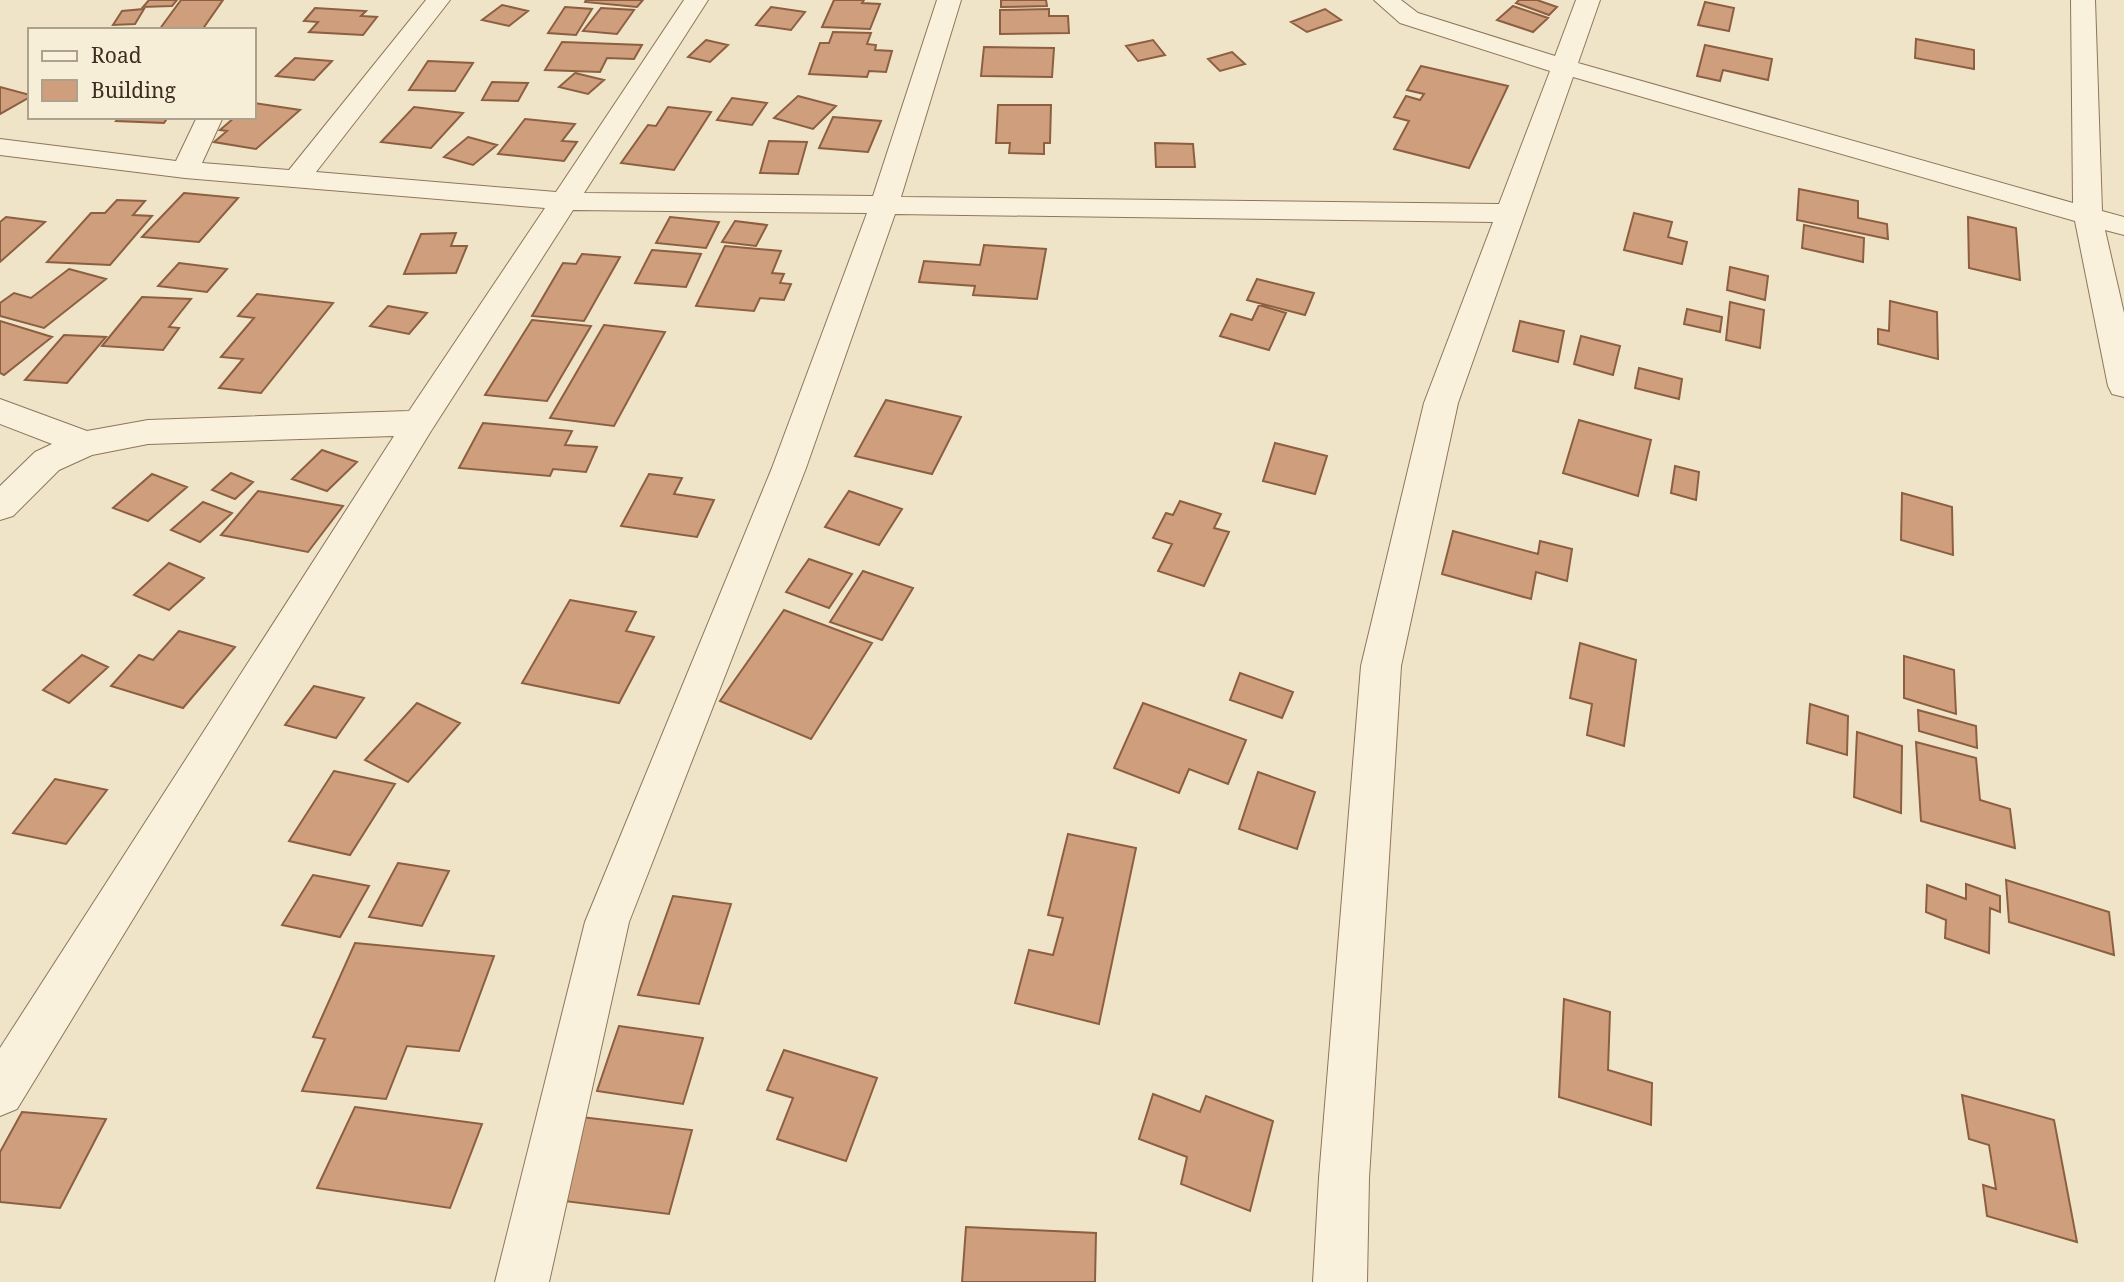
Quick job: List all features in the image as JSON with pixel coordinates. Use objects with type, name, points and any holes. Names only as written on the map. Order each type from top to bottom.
[{"type":"street","points":[[296,179],[438,0]]},
{"type":"street","points":[[0,1092],[419,424],[696,0]]},
{"type":"street","points":[[522,1282],[607,922],[789,468],[884,205],[949,0]]},
{"type":"street","points":[[1386,0],[1409,18],[1564,67],[2124,226]]},
{"type":"street","points":[[1340,1282],[1344,1178],[1381,666],[1441,403],[1588,0]]},
{"type":"street","points":[[2082,0],[2088,216],[2124,386]]},
{"type":"street","points":[[185,170],[209,119]]},
{"type":"street","points":[[0,147],[185,170],[564,201],[1511,213]]},
{"type":"street","points":[[0,411],[85,444]]},
{"type":"street","points":[[0,507],[47,461],[85,444],[148,432],[419,424]]},
{"type":"building","points":[[149,0],[177,0],[172,6],[143,7]]},
{"type":"building","points":[[181,0],[223,0],[203,28],[160,28]]},
{"type":"building","points":[[643,0],[637,7],[585,2]]},
{"type":"building","points":[[834,0],[864,0],[862,3],[880,4],[870,29],[822,27]]},
{"type":"building","points":[[1001,0],[1046,0],[1047,6],[1001,7]]},
{"type":"building","points":[[1519,0],[1537,0],[1557,7],[1549,15],[1516,3]]},
{"type":"building","points":[[1705,2],[1734,8],[1729,31],[1698,25]]},
{"type":"building","points":[[502,5],[528,11],[509,26],[482,20]]},
{"type":"building","points":[[1513,6],[1548,18],[1533,32],[1497,20]]},
{"type":"building","points":[[565,7],[592,9],[576,35],[548,33]]},
{"type":"building","points":[[771,7],[805,12],[791,30],[756,25]]},
{"type":"building","points":[[315,8],[366,11],[361,16],[377,17],[363,35],[309,32],[318,22],[304,21]]},
{"type":"building","points":[[601,8],[634,10],[617,34],[583,31]]},
{"type":"building","points":[[144,9],[135,24],[113,25],[122,11]]},
{"type":"building","points":[[1049,9],[1049,16],[1068,16],[1069,33],[1000,34],[1000,10]]},
{"type":"building","points":[[1325,9],[1341,20],[1307,32],[1291,22]]},
{"type":"building","points":[[833,32],[871,33],[867,44],[876,45],[875,50],[892,51],[886,72],[869,71],[867,77],[809,74],[820,43],[829,43]]},
{"type":"building","points":[[1916,39],[1974,50],[1974,69],[1915,58]]},
{"type":"building","points":[[706,40],[728,45],[710,62],[688,57]]},
{"type":"building","points":[[1153,40],[1165,55],[1138,61],[1126,46]]},
{"type":"building","points":[[562,42],[642,45],[634,59],[607,58],[600,72],[545,70]]},
{"type":"building","points":[[1705,45],[1772,59],[1768,80],[1723,70],[1720,81],[1697,76]]},
{"type":"building","points":[[984,47],[1054,48],[1052,77],[981,76]]},
{"type":"building","points":[[1232,52],[1245,64],[1220,71],[1208,59]]},
{"type":"building","points":[[295,58],[332,61],[314,80],[276,76]]},
{"type":"building","points":[[428,61],[473,63],[455,91],[409,90]]},
{"type":"building","points":[[1421,66],[1508,86],[1469,168],[1394,149],[1409,121],[1394,117],[1406,96],[1420,100],[1424,94],[1407,90]]},
{"type":"building","points":[[575,73],[604,80],[588,94],[559,87]]},
{"type":"building","points":[[492,82],[528,83],[518,101],[482,100]]},
{"type":"building","points":[[0,87],[28,94],[28,98],[0,114]]},
{"type":"building","points":[[798,96],[836,106],[813,129],[774,118]]},
{"type":"building","points":[[732,98],[767,103],[752,125],[717,120]]},
{"type":"building","points":[[256,103],[300,110],[256,149],[214,142],[227,131],[220,130],[233,119],[256,119]]},
{"type":"building","points":[[998,105],[1051,105],[1050,143],[1044,143],[1044,154],[1009,153],[1010,143],[996,143]]},
{"type":"building","points":[[414,107],[463,113],[431,148],[381,142]]},
{"type":"building","points":[[668,107],[711,112],[674,170],[621,163],[648,125],[656,126]]},
{"type":"building","points":[[833,117],[881,121],[868,152],[819,148]]},
{"type":"building","points":[[118,119],[167,119],[164,123],[116,121]]},
{"type":"building","points":[[525,119],[575,124],[562,141],[577,142],[564,161],[498,154]]},
{"type":"building","points":[[468,137],[497,145],[473,165],[444,157]]},
{"type":"building","points":[[769,141],[807,142],[798,174],[760,173]]},
{"type":"building","points":[[1155,143],[1193,144],[1195,167],[1156,167]]},
{"type":"building","points":[[1799,189],[1858,201],[1858,218],[1887,224],[1888,239],[1797,220]]},
{"type":"building","points":[[184,193],[238,198],[199,242],[142,237]]},
{"type":"building","points":[[117,200],[145,201],[133,215],[152,216],[110,265],[47,262],[91,213],[105,213]]},
{"type":"building","points":[[1634,213],[1672,222],[1668,237],[1687,242],[1682,264],[1624,250]]},
{"type":"building","points":[[6,217],[45,222],[0,262],[0,222]]},
{"type":"building","points":[[670,217],[719,222],[706,248],[656,243]]},
{"type":"building","points":[[1968,217],[2016,228],[2020,280],[1969,268]]},
{"type":"building","points":[[735,221],[767,225],[756,246],[722,242]]},
{"type":"building","points":[[1804,225],[1864,238],[1863,262],[1802,248]]},
{"type":"building","points":[[456,233],[451,246],[467,246],[456,273],[404,274],[421,234]]},
{"type":"building","points":[[984,245],[1046,249],[1037,299],[973,295],[975,286],[919,282],[924,261],[980,265]]},
{"type":"building","points":[[725,246],[781,251],[772,273],[784,274],[780,283],[791,284],[784,300],[760,298],[754,311],[696,306]]},
{"type":"building","points":[[652,250],[701,254],[686,287],[635,283]]},
{"type":"building","points":[[582,254],[620,257],[584,321],[532,316],[563,263],[576,264]]},
{"type":"building","points":[[179,263],[227,269],[207,292],[158,286]]},
{"type":"building","points":[[1730,267],[1768,276],[1765,300],[1727,290]]},
{"type":"building","points":[[69,269],[106,279],[44,328],[0,316],[0,303],[14,293],[31,298]]},
{"type":"building","points":[[1257,279],[1314,293],[1305,315],[1247,300]]},
{"type":"building","points":[[257,294],[333,303],[261,393],[219,388],[243,359],[221,357],[254,318],[238,316]]},
{"type":"building","points":[[142,297],[191,299],[169,327],[179,328],[163,350],[102,346]]},
{"type":"building","points":[[1890,301],[1937,312],[1938,359],[1878,344],[1878,329],[1889,331]]},
{"type":"building","points":[[1730,302],[1764,310],[1760,348],[1726,340]]},
{"type":"building","points":[[1259,305],[1286,313],[1269,350],[1220,336],[1231,314],[1252,320]]},
{"type":"building","points":[[388,306],[427,313],[409,334],[370,326]]},
{"type":"building","points":[[1687,309],[1722,317],[1720,332],[1684,324]]},
{"type":"building","points":[[532,320],[591,326],[547,401],[485,395]]},
{"type":"building","points":[[0,321],[52,337],[4,375],[0,373]]},
{"type":"building","points":[[1520,321],[1564,331],[1558,362],[1513,351]]},
{"type":"building","points":[[604,325],[665,332],[614,426],[550,418]]},
{"type":"building","points":[[64,335],[106,337],[67,383],[25,380]]},
{"type":"building","points":[[1581,336],[1620,346],[1613,375],[1574,364]]},
{"type":"building","points":[[1639,368],[1682,379],[1679,399],[1635,388]]},
{"type":"building","points":[[886,400],[961,417],[932,474],[855,456]]},
{"type":"building","points":[[1579,420],[1651,440],[1638,496],[1563,473]]},
{"type":"building","points":[[483,423],[572,431],[565,445],[597,447],[586,472],[553,469],[550,476],[459,468]]},
{"type":"building","points":[[1275,443],[1327,456],[1315,494],[1263,481]]},
{"type":"building","points":[[322,450],[357,462],[327,491],[292,479]]},
{"type":"building","points":[[1675,466],[1699,472],[1696,500],[1671,493]]},
{"type":"building","points":[[231,473],[253,482],[235,499],[212,490]]},
{"type":"building","points":[[152,474],[187,487],[148,521],[113,508]]},
{"type":"building","points":[[649,474],[682,478],[674,494],[714,500],[697,537],[621,526]]},
{"type":"building","points":[[258,491],[343,506],[308,552],[221,535]]},
{"type":"building","points":[[849,491],[902,509],[879,545],[825,527]]},
{"type":"building","points":[[1902,493],[1952,507],[1953,555],[1901,540]]},
{"type":"building","points":[[1180,501],[1221,514],[1214,528],[1229,532],[1204,586],[1158,571],[1172,544],[1153,538],[1166,513],[1173,515]]},
{"type":"building","points":[[203,502],[232,513],[200,542],[171,530]]},
{"type":"building","points":[[1453,531],[1538,554],[1540,541],[1572,549],[1567,581],[1536,572],[1531,599],[1442,574]]},
{"type":"building","points":[[809,559],[852,574],[829,608],[786,592]]},
{"type":"building","points":[[169,563],[204,578],[169,610],[134,595]]},
{"type":"building","points":[[863,571],[913,588],[882,640],[830,622]]},
{"type":"building","points":[[570,600],[636,612],[626,631],[654,637],[619,703],[522,683]]},
{"type":"building","points":[[784,610],[872,643],[811,739],[720,701]]},
{"type":"building","points":[[179,631],[235,647],[183,708],[111,686],[139,655],[153,660]]},
{"type":"building","points":[[1580,643],[1636,660],[1624,746],[1587,735],[1592,704],[1570,698]]},
{"type":"building","points":[[82,655],[108,667],[69,703],[43,690]]},
{"type":"building","points":[[1904,656],[1954,670],[1956,714],[1904,698]]},
{"type":"building","points":[[1240,673],[1293,692],[1282,718],[1230,700]]},
{"type":"building","points":[[314,686],[364,698],[336,738],[285,725]]},
{"type":"building","points":[[417,703],[460,723],[408,782],[365,760]]},
{"type":"building","points":[[1143,703],[1246,740],[1228,784],[1189,769],[1179,793],[1114,768]]},
{"type":"building","points":[[1810,704],[1848,716],[1847,755],[1807,743]]},
{"type":"building","points":[[1918,710],[1976,726],[1977,748],[1919,731]]},
{"type":"building","points":[[1857,732],[1902,746],[1901,813],[1854,797]]},
{"type":"building","points":[[1916,742],[1976,758],[1980,800],[2010,809],[2015,848],[1921,821]]},
{"type":"building","points":[[334,771],[395,784],[350,855],[289,841]]},
{"type":"building","points":[[1258,772],[1315,792],[1297,849],[1239,829]]},
{"type":"building","points":[[55,779],[107,790],[66,844],[13,833]]},
{"type":"building","points":[[1068,834],[1136,848],[1099,1024],[1015,1003],[1029,950],[1053,955],[1063,918],[1048,915]]},
{"type":"building","points":[[398,863],[449,871],[422,926],[369,917]]},
{"type":"building","points":[[313,875],[369,886],[340,937],[282,925]]},
{"type":"building","points":[[2006,880],[2109,912],[2114,955],[2009,922]]},
{"type":"building","points":[[1966,884],[2000,896],[2000,912],[1990,908],[1989,953],[1945,938],[1946,920],[1926,912],[1927,885],[1966,899]]},
{"type":"building","points":[[673,896],[731,904],[699,1004],[638,995]]},
{"type":"building","points":[[355,943],[494,956],[459,1051],[407,1046],[386,1099],[302,1091],[325,1039],[313,1037]]},
{"type":"building","points":[[1564,999],[1610,1012],[1608,1070],[1652,1083],[1651,1125],[1559,1097]]},
{"type":"building","points":[[619,1026],[703,1038],[683,1104],[597,1091]]},
{"type":"building","points":[[784,1050],[877,1078],[846,1161],[777,1139],[793,1098],[767,1090]]},
{"type":"building","points":[[1153,1094],[1200,1112],[1206,1096],[1273,1121],[1250,1211],[1181,1184],[1187,1157],[1139,1139]]},
{"type":"building","points":[[1962,1095],[2054,1120],[2077,1242],[1987,1216],[1983,1185],[1996,1189],[1989,1145],[1969,1139]]},
{"type":"building","points":[[355,1107],[482,1124],[450,1208],[317,1188]]},
{"type":"building","points":[[22,1112],[106,1119],[60,1208],[0,1202],[0,1152]]},
{"type":"building","points":[[581,1117],[692,1130],[669,1214],[556,1200]]},
{"type":"building","points":[[966,1227],[1096,1233],[1095,1282],[962,1282]]}]
